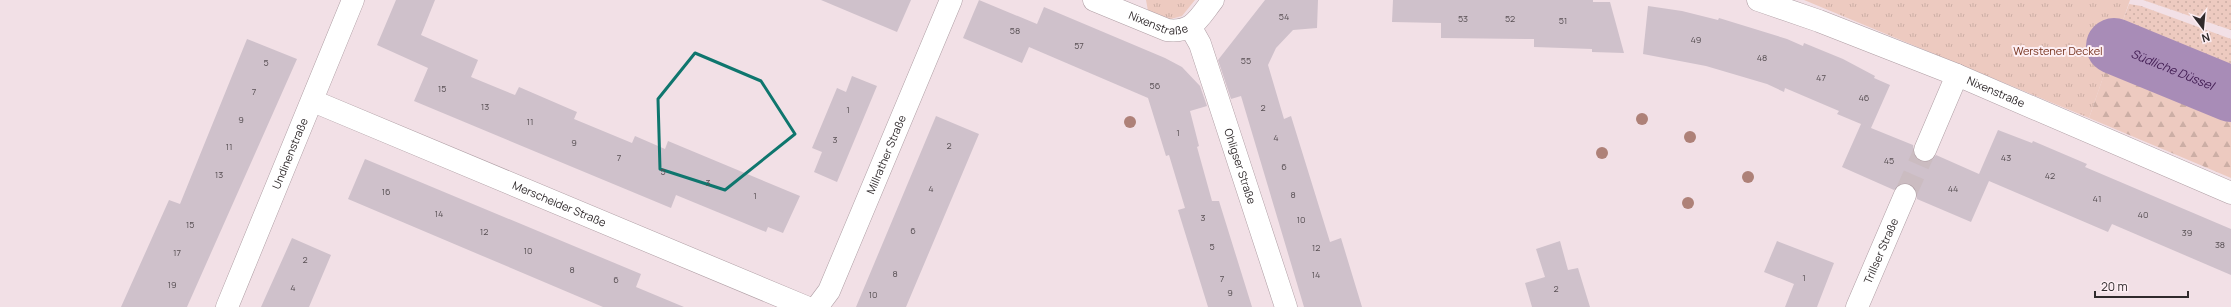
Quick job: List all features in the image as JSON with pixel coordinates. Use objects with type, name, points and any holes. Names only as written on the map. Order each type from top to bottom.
[{"type":"street","name":"Undinenstraße","points":[[227,307],[354,0]]},
{"type":"street","name":"Millrather Straße","points":[[817,307],[829,291],[951,0]]},
{"type":"street","name":"Nixenstraße","points":[[1094,0],[1167,30],[1180,32],[1190,28],[1213,0]]},
{"type":"street","name":"Nixenstraße","points":[[1758,0],[1819,21],[1957,75],[2231,193]]},
{"type":"street","name":"Ohligser Straße","points":[[1190,28],[1200,44],[1286,307]]},
{"type":"street","points":[[1925,150],[1957,75]]},
{"type":"street","name":"Merscheider Straße","points":[[313,101],[806,307]]},
{"type":"street","name":"Trillser Straße","points":[[1857,307],[1905,195]]},
{"type":"highlighted area","points":[[695,53],[761,81],[795,134],[725,190],[660,169],[658,99]]},
{"type":"green space","points":[[1146,0],[1195,0],[1182,16],[1167,20],[1148,11]]},
{"type":"green space","name":"Werstener Deckel","points":[[1804,0],[2130,0],[2089,118]]},
{"type":"green space","points":[[2143,0],[2231,0],[2231,30]]},
{"type":"green space","points":[[2129,4],[2141,6],[2231,39],[2231,91],[2115,42]]},
{"type":"green space","points":[[2111,54],[2231,101],[2231,178],[2089,118]]},
{"type":"building","points":[[396,0],[435,0],[421,35],[478,60],[471,77],[515,95],[519,87],[577,112],[574,119],[632,143],[635,136],[665,149],[668,141],[800,196],[783,233],[768,227],[766,232],[676,195],[671,208],[414,101],[428,68],[377,45]]},
{"type":"building","points":[[821,0],[911,0],[897,32]]},
{"type":"building","points":[[979,0],[1037,24],[1044,7],[1165,58],[1182,67],[1200,86],[1207,106],[1190,111],[1199,146],[1197,147],[1212,201],[1219,201],[1252,307],[1208,307],[1178,210],[1185,208],[1169,155],[1166,156],[1148,98],[1029,47],[1022,63],[963,38]]},
{"type":"building","points":[[1265,0],[1318,0],[1317,28],[1293,30],[1276,48],[1268,65],[1284,119],[1291,116],[1330,242],[1341,238],[1362,307],[1304,307],[1241,96],[1231,99],[1218,60]]},
{"type":"building","points":[[1393,0],[1593,0],[1593,2],[1610,2],[1624,53],[1592,52],[1592,49],[1534,47],[1534,39],[1441,38],[1441,23],[1392,22]]},
{"type":"building","points":[[1648,6],[1682,11],[1718,20],[1719,18],[1787,39],[1803,46],[1804,43],[1843,59],[1875,76],[1874,78],[1890,85],[1871,128],[1913,145],[1915,157],[1920,162],[1932,160],[1936,155],[1979,174],[1998,130],[2032,143],[2033,141],[2087,164],[2085,167],[2231,229],[2231,275],[2112,224],[2108,232],[1989,181],[1971,222],[1917,199],[1915,188],[1910,183],[1903,183],[1894,190],[1842,167],[1861,124],[1837,114],[1839,111],[1785,88],[1784,92],[1767,84],[1706,66],[1643,54]]},
{"type":"building","points":[[247,39],[297,59],[187,307],[121,307],[169,200],[180,204]]},
{"type":"building","points":[[852,76],[877,86],[837,182],[814,172],[822,152],[812,148],[837,88],[846,92]]},
{"type":"building","points":[[936,116],[979,134],[906,307],[856,307]]},
{"type":"building","points":[[365,159],[641,274],[636,287],[684,307],[603,307],[348,199]]},
{"type":"building","points":[[292,238],[331,255],[309,307],[261,307]]},
{"type":"building","points":[[1560,241],[1568,270],[1578,268],[1590,307],[1532,307],[1525,283],[1545,277],[1536,249]]},
{"type":"building","points":[[1777,241],[1834,263],[1817,307],[1785,307],[1794,284],[1764,272]]},
{"type":"waterway","name":"Südliche Düssel","points":[[2114,46],[2231,94]]},
{"type":"tunnel","points":[[1905,195],[1925,150]]}]
